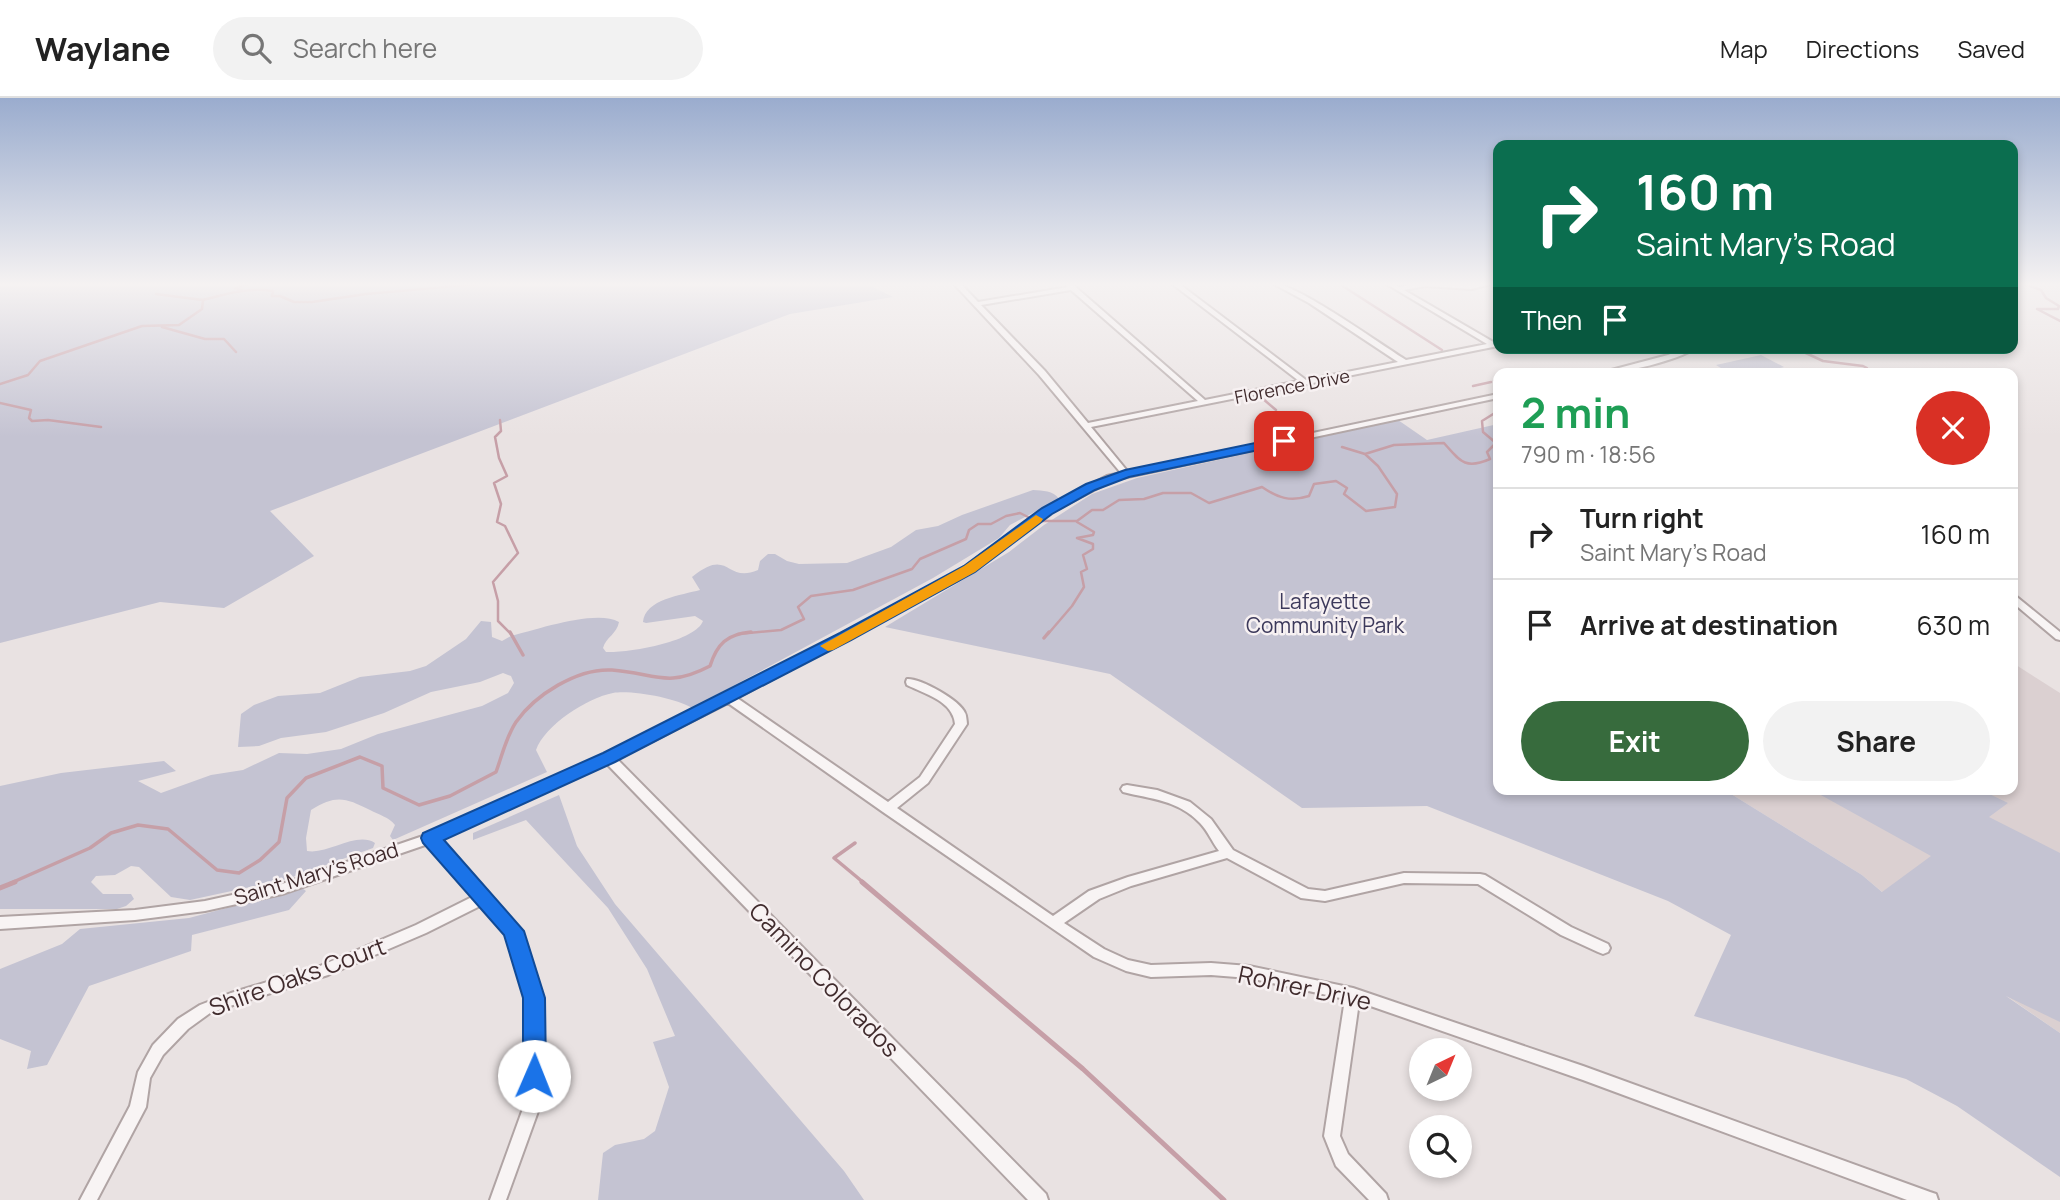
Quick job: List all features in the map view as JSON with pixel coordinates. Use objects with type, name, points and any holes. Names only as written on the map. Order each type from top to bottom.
[{"type":"street","points":[[1005,334],[1042,373],[1125,473]]},
{"type":"street","points":[[1125,334],[1204,403]]},
{"type":"street","points":[[1242,334],[1306,383]]},
{"type":"street","points":[[1361,334],[1405,363]]},
{"type":"street","points":[[1477,334],[1493,343]]},
{"type":"street","name":"Florence Drive","points":[[1085,426],[1493,346]]},
{"type":"street","points":[[1625,368],[1677,354]]},
{"type":"street","name":"Saint Mary's Road","points":[[0,923],[135,915],[205,906],[282,889],[430,838],[609,758],[729,698],[954,578],[1047,511],[1090,487],[1125,473],[1493,397]]},
{"type":"street","points":[[2018,601],[2060,637]]},
{"type":"street","points":[[887,809],[924,780],[961,724],[960,713],[950,702],[911,682]]},
{"type":"street","name":"Rohrer Drive","points":[[729,698],[1053,923],[1099,953],[1126,965],[1152,971],[1211,969],[1249,972],[1353,993],[1583,1073],[1930,1200]]},
{"type":"street","name":"Camino Colorados","points":[[609,758],[1040,1200]]},
{"type":"street","points":[[1126,789],[1157,792],[1182,803],[1204,819],[1218,843],[1228,853],[1306,894],[1325,896],[1404,878],[1480,880],[1566,932],[1603,948]]},
{"type":"street","points":[[430,838],[513,931],[534,998],[533,1103],[498,1200]]},
{"type":"street","points":[[1053,923],[1094,895],[1128,882],[1228,853]]},
{"type":"street","name":"Shire Oaks Court","points":[[88,1200],[138,1107],[143,1077],[158,1050],[183,1024],[218,1003],[323,971],[421,929],[483,898]]},
{"type":"street","points":[[1353,993],[1332,1136],[1342,1160],[1380,1200]]},
{"type":"shaded area","points":[[2018,666],[2060,693],[2060,1033],[2001,992],[1862,875],[1733,795],[2018,795]]},
{"type":"green space","points":[[0,334],[736,334],[270,511],[314,556],[224,608],[160,602],[0,643]]},
{"type":"green space","points":[[1761,355],[1784,367],[1722,368],[1716,365]]},
{"type":"green space","name":"Lafayette Community Park","points":[[1398,420],[1427,440],[1493,425],[1493,795],[1733,795],[1862,875],[1882,892],[1931,856],[1821,795],[1991,795],[2008,803],[1989,817],[2060,853],[2060,1022],[2006,996],[2060,1033],[2060,1177],[1957,1106],[1906,1079],[1694,1016],[1731,935],[1668,901],[1427,806],[1302,808],[1110,674],[885,627],[1009,552],[1092,494],[1137,478]]},
{"type":"green space","points":[[1033,490],[1051,492],[1059,499],[1010,525],[999,538],[933,578],[692,708],[665,698],[631,693],[613,693],[591,700],[557,722],[541,741],[536,750],[547,772],[393,840],[390,836],[395,825],[390,820],[354,803],[334,800],[311,810],[306,838],[307,851],[324,850],[359,840],[375,843],[373,848],[287,879],[190,900],[171,897],[139,867],[131,866],[115,875],[96,876],[91,882],[103,894],[131,894],[134,899],[117,909],[0,909],[0,786],[61,773],[164,761],[176,771],[138,781],[161,793],[211,775],[243,770],[279,753],[307,754],[341,749],[378,734],[482,706],[508,693],[514,683],[511,676],[503,673],[480,682],[431,692],[384,713],[326,732],[281,738],[259,746],[238,747],[241,714],[254,705],[278,696],[320,693],[360,677],[410,671],[426,666],[466,639],[481,621],[491,622],[492,637],[502,641],[511,636],[566,622],[609,619],[619,622],[604,644],[606,652],[660,645],[688,635],[703,621],[695,616],[646,623],[643,622],[645,614],[666,599],[700,590],[692,577],[704,568],[721,565],[739,573],[747,573],[758,570],[760,561],[768,554],[775,554],[799,564],[847,563],[891,547],[916,530],[938,526]]},
{"type":"green space","points":[[559,795],[577,846],[615,904],[844,1171],[864,1200],[598,1200],[603,1153],[615,1145],[644,1139],[655,1131],[669,1087],[653,1042],[675,1036],[647,969],[608,908],[526,820],[473,840],[473,833]]},
{"type":"green space","points":[[302,888],[306,891],[289,910],[192,935],[191,951],[89,986],[47,1065],[27,1069],[31,1051],[0,1039],[0,969],[62,944],[80,929],[189,918]]},
{"type":"waterway","points":[[0,384],[28,375],[40,361],[117,334]]},
{"type":"waterway","points":[[189,334],[205,339],[224,339],[236,352]]},
{"type":"waterway","points":[[1418,334],[1442,350]]},
{"type":"waterway","points":[[1808,354],[1823,361],[1867,368]]},
{"type":"waterway","points":[[1473,386],[1491,382]]},
{"type":"waterway","points":[[1262,398],[1276,410]]},
{"type":"waterway","points":[[0,403],[31,410],[29,418],[32,421],[48,420],[101,427]]},
{"type":"waterway","points":[[1493,414],[1482,421],[1483,432],[1493,440]]},
{"type":"waterway","points":[[500,420],[501,431],[495,437],[499,458],[507,476],[494,483],[501,504],[497,522],[505,526],[518,553],[493,582],[498,601],[498,621],[511,634]]},
{"type":"waterway","points":[[1365,454],[1394,445],[1444,443],[1464,462],[1475,464],[1490,459],[1487,452],[1493,446]]},
{"type":"waterway","points":[[1342,447],[1365,454]]},
{"type":"waterway","points":[[743,634],[781,630],[804,619],[798,607],[811,596],[853,590],[912,569],[920,559],[966,539],[969,530],[978,524],[991,524],[1006,516],[1020,513],[1036,521],[1077,521],[1092,510],[1103,510],[1119,500],[1144,499],[1163,493],[1191,493],[1209,503],[1262,487],[1273,494],[1296,499],[1309,496],[1314,484],[1336,481],[1347,488],[1344,494],[1366,511],[1395,507],[1397,494],[1378,466],[1365,454]]},
{"type":"waterway","points":[[1048,634],[1084,587],[1081,572],[1087,569],[1083,555],[1093,549],[1093,544],[1077,538],[1093,535],[1094,532],[1077,522]]},
{"type":"waterway","points":[[510,632],[523,655]]},
{"type":"waterway","points":[[743,634],[751,632]]},
{"type":"waterway","points":[[1044,638],[1049,632]]},
{"type":"waterway","points":[[738,634],[743,634]]},
{"type":"waterway","points":[[11,883],[90,848],[111,833],[138,825],[168,829],[217,870],[239,873],[260,860],[279,842],[287,798],[306,778],[360,757],[382,766],[383,788],[419,805],[450,796],[496,772],[516,722],[534,702],[558,685],[585,673],[612,670],[661,678],[682,677],[710,666],[724,642],[743,634]]},
{"type":"waterway","points":[[855,843],[834,858],[864,883]]},
{"type":"waterway","points":[[0,888],[15,882]]},
{"type":"waterway","points":[[862,882],[1083,1069],[1224,1200]]},
{"type":"slow traffic","points":[[828,646],[970,569],[1036,519]]},
{"type":"route","points":[[534,1076],[534,998],[513,931],[430,838],[609,758],[846,637],[970,569],[1047,511],[1090,487],[1125,473],[1284,441]]}]
